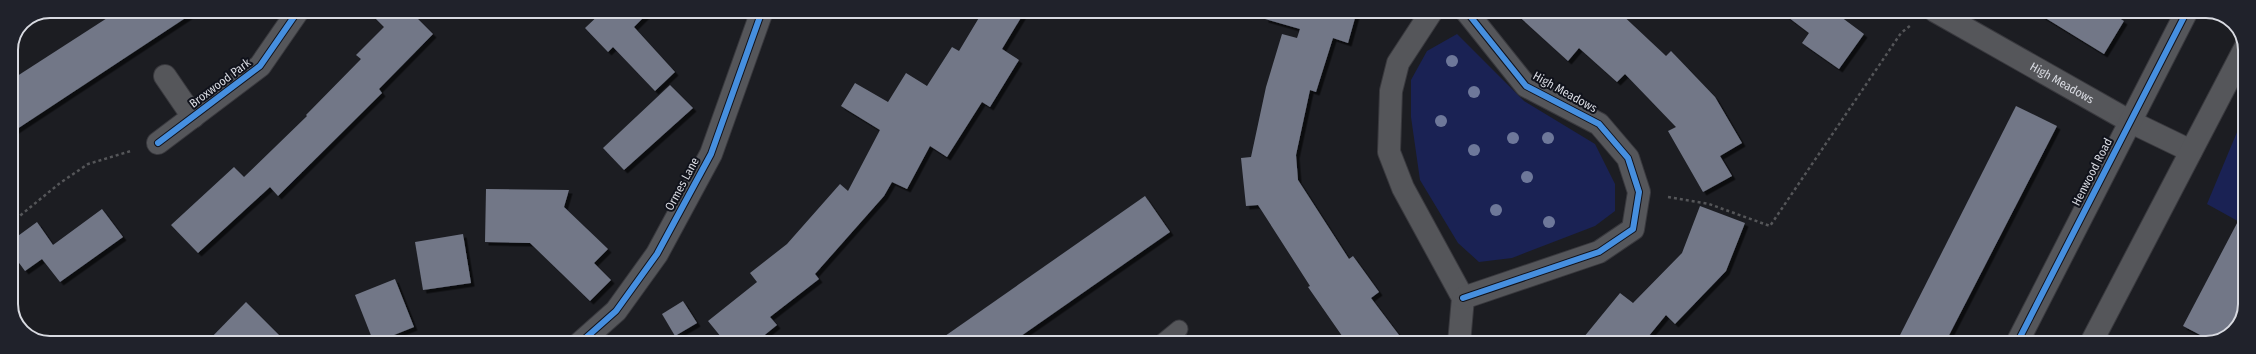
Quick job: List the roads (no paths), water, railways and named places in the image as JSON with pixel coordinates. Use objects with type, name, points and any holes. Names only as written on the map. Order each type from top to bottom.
[{"type":"street","name":"Broxwood Park","points":[[158,143],[260,66],[293,18]]},
{"type":"street","name":"Ormes Lane","points":[[588,336],[616,311],[657,254],[711,154],[760,18]]},
{"type":"street","points":[[1427,18],[1398,63],[1391,90],[1389,152],[1403,188],[1463,298],[1460,336]]},
{"type":"street","name":"High Meadows","points":[[1463,298],[1598,252],[1633,229],[1640,192],[1628,158],[1599,124],[1526,86],[1472,18]]},
{"type":"street","name":"High Meadows","points":[[1947,18],[2130,122],[2191,151]]},
{"type":"street","name":"Henwood Road","points":[[2021,336],[2183,18]]},
{"type":"street","points":[[2095,336],[2238,61]]},
{"type":"street","name":"Broxwood Park","points":[[166,76],[193,117]]},
{"type":"lane","points":[[1170,336],[1179,329]]}]
